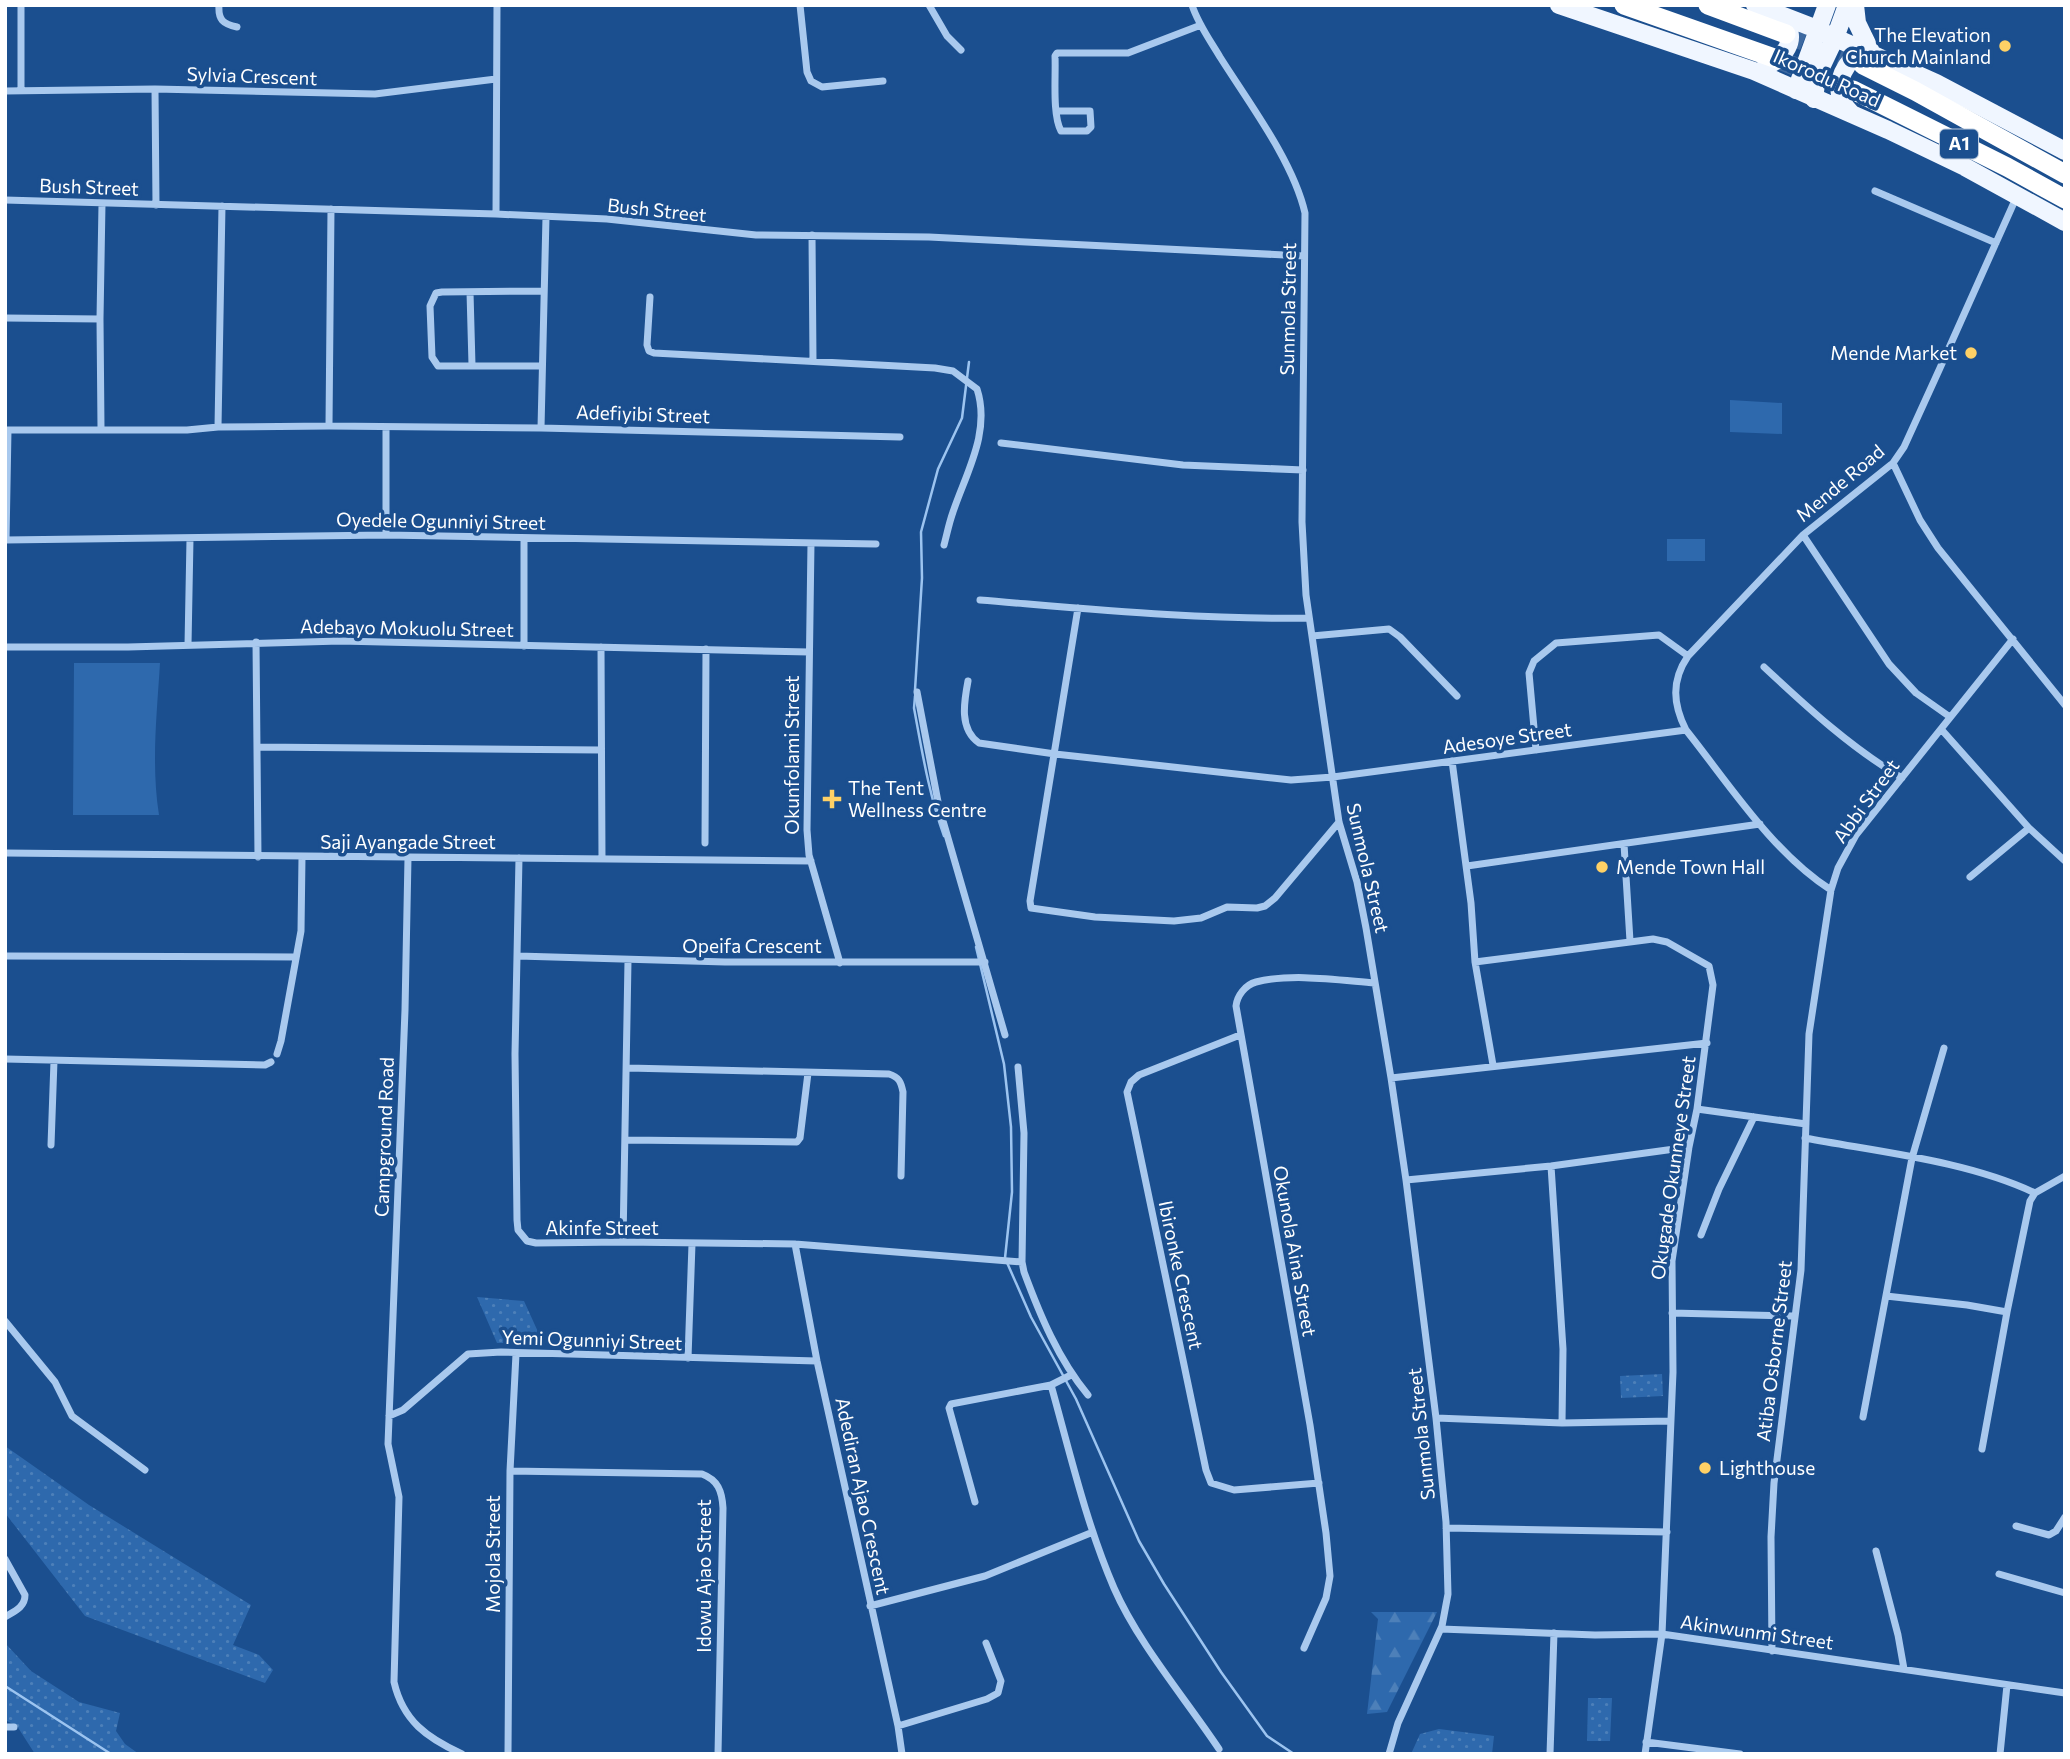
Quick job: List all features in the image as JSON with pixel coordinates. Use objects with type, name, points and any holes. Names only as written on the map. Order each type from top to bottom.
[{"type":"highway","name":"Ikorodu Road","points":[[1624,5],[1777,59]]},
{"type":"highway","name":"Ikorodu Road","points":[[1708,5],[1786,34]]},
{"type":"highway","name":"Ikorodu Road","points":[[1868,61],[1915,91],[2065,174]]},
{"type":"highway","name":"Ikorodu Road","points":[[1853,90],[2065,199]]},
{"type":"main road","name":"Ikorodu Road","points":[[1559,5],[1754,71],[1852,114],[2018,194],[2065,222]]},
{"type":"main road","points":[[1796,90],[1827,5]]},
{"type":"main road","points":[[1814,99],[1817,76],[1847,5]]},
{"type":"main road","points":[[1855,5],[1857,23],[1868,61]]},
{"type":"main road","name":"Ikorodu Road","points":[[1768,7],[1835,38],[1868,61],[1968,98],[2065,151]]},
{"type":"main road","points":[[1754,71],[1774,63],[1784,55],[1789,46],[1787,25],[1768,7]]},
{"type":"main road","points":[[1852,114],[1840,100],[1839,84],[1842,73],[1852,59],[1861,56],[1868,61]]},
{"type":"street","points":[[21,5],[21,91]]},
{"type":"street","points":[[219,5],[218,14],[222,21],[226,25],[237,27]]},
{"type":"street","points":[[496,214],[498,5]]},
{"type":"street","points":[[800,5],[807,72],[811,80],[822,87],[883,81]]},
{"type":"street","points":[[929,5],[947,36],[961,50]]},
{"type":"street","name":"Sunmola Street","points":[[1192,5],[1201,26],[1248,99],[1301,196],[1305,213],[1302,564],[1339,822],[1357,882],[1391,1078],[1436,1418],[1446,1528],[1448,1594],[1441,1629],[1398,1723],[1389,1754]]},
{"type":"street","points":[[1057,111],[1090,111],[1091,127],[1087,131],[1058,129],[1057,111],[1057,53],[1128,53],[1201,26]]},
{"type":"street","name":"Sylvia Crescent","points":[[5,91],[155,89],[375,94],[496,79]]},
{"type":"street","points":[[155,89],[156,205]]},
{"type":"street","points":[[1875,191],[1996,243]]},
{"type":"street","name":"Mende Road","points":[[1831,890],[1789,856],[1760,824],[1686,730],[1678,714],[1675,698],[1680,668],[1688,656],[1803,535],[1892,463],[1904,446],[2018,194]]},
{"type":"street","name":"Bush Street","points":[[5,200],[496,214],[619,220],[729,234],[929,237],[1304,256]]},
{"type":"street","points":[[101,428],[102,204]]},
{"type":"street","points":[[218,427],[222,206]]},
{"type":"street","points":[[329,426],[331,209]]},
{"type":"street","points":[[541,428],[546,217]]},
{"type":"street","points":[[812,235],[813,360]]},
{"type":"street","points":[[542,366],[444,366],[434,362],[430,306],[436,293],[544,291]]},
{"type":"street","points":[[470,292],[472,365]]},
{"type":"street","points":[[650,297],[647,345],[649,351],[654,353],[953,370],[977,390],[982,427],[944,545]]},
{"type":"street","points":[[5,318],[100,319]]},
{"type":"street","name":"Adefiyibi Street","points":[[6,430],[187,430],[218,427],[329,426],[900,437]]},
{"type":"street","points":[[386,427],[386,535]]},
{"type":"street","points":[[6,430],[6,540]]},
{"type":"street","points":[[1001,443],[1183,465],[1303,470]]},
{"type":"street","points":[[1892,463],[1920,520],[1938,548],[2065,705]]},
{"type":"street","name":"Oyedele Ogunniyi Street","points":[[6,540],[386,535],[876,544]]},
{"type":"street","points":[[1803,535],[1889,664],[1916,692],[1950,717]]},
{"type":"street","points":[[188,645],[190,538]]},
{"type":"street","points":[[524,538],[524,646]]},
{"type":"street","name":"Okunfolami Street","points":[[811,543],[807,830],[811,861],[840,963]]},
{"type":"street","points":[[980,600],[1212,618],[1309,618]]},
{"type":"street","points":[[1078,608],[1029,905],[1034,909],[1107,918],[1174,920],[1201,918],[1227,907],[1265,906],[1275,898],[1339,822]]},
{"type":"street","points":[[1312,636],[1389,629],[1457,696]]},
{"type":"street","points":[[1536,750],[1529,673],[1534,661],[1556,643],[1659,635],[1688,656]]},
{"type":"street","name":"Abbi Street","points":[[1805,1138],[1809,1034],[1831,890],[1839,867],[1856,835],[2012,639]]},
{"type":"street","name":"Adebayo Mokuolu Street","points":[[5,647],[128,647],[340,641],[809,652]]},
{"type":"street","points":[[256,642],[258,857]]},
{"type":"street","points":[[601,647],[601,859]]},
{"type":"street","points":[[705,844],[706,649]]},
{"type":"street","points":[[1764,667],[1835,732],[1873,761],[1902,778]]},
{"type":"street","name":"Adesoye Street","points":[[968,681],[964,700],[965,727],[970,737],[979,743],[1291,780],[1333,778],[1686,730]]},
{"type":"street","points":[[917,692],[939,807],[981,962],[1005,1035]]},
{"type":"street","points":[[1941,729],[2029,828],[2065,861]]},
{"type":"street","points":[[257,747],[601,750]]},
{"type":"street","points":[[1452,761],[1475,962],[1493,1065]]},
{"type":"street","points":[[1466,866],[1760,824]]},
{"type":"street","points":[[1970,877],[2029,828]]},
{"type":"street","points":[[1624,844],[1630,941]]},
{"type":"street","name":"Saji Ayangade Street","points":[[5,853],[811,861]]},
{"type":"street","points":[[277,1055],[301,931],[302,857]]},
{"type":"street","name":"Campground Road","points":[[389,1416],[405,1010],[408,858]]},
{"type":"street","name":"Akinfe Street","points":[[519,858],[515,1054],[516,1220],[527,1241],[795,1244],[1018,1262]]},
{"type":"street","name":"Okugade Okunneye Street","points":[[1475,962],[1653,939],[1667,942],[1709,966],[1713,985],[1707,1043],[1672,1261],[1673,1372],[1662,1634],[1645,1754]]},
{"type":"street","points":[[5,956],[296,957]]},
{"type":"street","name":"Opeifa Crescent","points":[[519,956],[628,961],[981,962]]},
{"type":"street","points":[[624,1242],[628,961]]},
{"type":"street","name":"Okunola Aina Street","points":[[1304,1648],[1326,1598],[1330,1576],[1319,1483],[1237,1018],[1237,998],[1253,983],[1303,978],[1375,983]]},
{"type":"street","name":"Ibironke Crescent","points":[[1240,1035],[1139,1075],[1131,1082],[1128,1092],[1206,1470],[1211,1483],[1234,1490],[1319,1483]]},
{"type":"street","points":[[1391,1078],[1707,1043]]},
{"type":"street","points":[[1863,1417],[1912,1158],[1944,1048]]},
{"type":"street","points":[[5,1059],[265,1065],[271,1062]]},
{"type":"street","points":[[51,1145],[54,1061]]},
{"type":"street","points":[[628,1068],[896,1076],[903,1091],[901,1176]]},
{"type":"street","points":[[1018,1068],[1024,1133],[1018,1262],[1067,1377],[1088,1395]]},
{"type":"street","points":[[626,1140],[797,1142],[800,1138],[808,1073]]},
{"type":"street","points":[[1697,1109],[1806,1124]]},
{"type":"street","points":[[1701,1235],[1719,1189],[1754,1118]]},
{"type":"street","points":[[1805,1138],[1912,1158],[2006,1180],[2035,1194]]},
{"type":"street","name":"Atiba Osborne Street","points":[[1772,1651],[1771,1537],[1774,1483],[1793,1316],[1801,1270],[1805,1138]]},
{"type":"street","points":[[1406,1180],[1551,1166],[1689,1147]]},
{"type":"street","points":[[1551,1166],[1563,1349],[1562,1423]]},
{"type":"street","points":[[1982,1449],[2030,1201],[2035,1194],[2065,1176]]},
{"type":"street","points":[[688,1358],[692,1244]]},
{"type":"street","name":"Adediran Ajao Crescent","points":[[795,1244],[817,1361],[902,1754]]},
{"type":"street","points":[[1886,1296],[2007,1312]]},
{"type":"street","points":[[1672,1313],[1793,1316]]},
{"type":"street","points":[[5,1321],[55,1382],[72,1416],[145,1470]]},
{"type":"street","name":"Yemi Ogunniyi Street","points":[[389,1416],[403,1410],[468,1354],[817,1361]]},
{"type":"street","name":"Mojola Street","points":[[508,1754],[510,1471],[516,1354]]},
{"type":"street","points":[[975,1502],[949,1408],[951,1404],[1051,1385],[1067,1377]]},
{"type":"street","points":[[1051,1385],[1093,1532],[1115,1590],[1130,1619],[1219,1749]]},
{"type":"street","points":[[389,1416],[388,1444],[399,1497],[400,1517],[394,1682],[401,1705],[415,1724],[436,1741],[462,1754]]},
{"type":"street","points":[[1436,1418],[1562,1423],[1670,1421]]},
{"type":"street","name":"Idowu Ajao Street","points":[[510,1471],[702,1474],[715,1481],[720,1488],[723,1508],[718,1754]]},
{"type":"street","points":[[2016,1526],[2049,1535],[2056,1531],[2065,1517]]},
{"type":"street","points":[[1446,1528],[1667,1532]]},
{"type":"street","points":[[870,1606],[985,1576],[1093,1532]]},
{"type":"street","points":[[1876,1552],[1904,1669]]},
{"type":"street","points":[[5,1559],[25,1595],[22,1606],[5,1617]]},
{"type":"street","points":[[1999,1574],[2065,1593]]},
{"type":"street","name":"Akinwunmi Street","points":[[1441,1629],[1662,1634],[2065,1693]]},
{"type":"street","points":[[1550,1754],[1554,1633]]},
{"type":"street","points":[[898,1726],[998,1693],[1001,1681],[986,1643]]},
{"type":"street","points":[[2000,1754],[2007,1685]]},
{"type":"street","points":[[1646,1742],[1740,1754]]},
{"type":"green space","points":[[1730,400],[1782,403],[1782,434],[1730,432]]},
{"type":"green space","points":[[1667,539],[1705,539],[1705,561],[1667,561]]},
{"type":"green space","points":[[74,663],[160,663],[155,758],[159,815],[73,815]]},
{"type":"green space","points":[[477,1297],[524,1301],[546,1343],[497,1343]]},
{"type":"green space","points":[[1662,1374],[1663,1396],[1621,1398],[1620,1376]]},
{"type":"green space","points":[[5,1446],[89,1505],[251,1605],[233,1645],[259,1655],[273,1670],[265,1683],[85,1616],[5,1513]]},
{"type":"green space","points":[[1371,1612],[1437,1612],[1387,1712],[1367,1714],[1378,1619]]},
{"type":"green space","points":[[5,1643],[31,1671],[79,1702],[120,1713],[116,1731],[125,1744],[139,1754],[35,1754],[17,1726],[5,1720]]},
{"type":"green space","points":[[1588,1698],[1612,1698],[1610,1741],[1587,1741]]},
{"type":"green space","points":[[1439,1729],[1494,1736],[1492,1754],[1411,1754],[1420,1734]]},
{"type":"waterway","points":[[915,690],[922,578],[921,532],[938,469],[962,418],[969,362]]},
{"type":"waterway","points":[[915,696],[914,708],[926,773],[944,836]]},
{"type":"waterway","points":[[976,947],[1004,1064],[1011,1127],[1012,1192],[1005,1258],[1031,1317],[1076,1399],[1139,1541],[1164,1584],[1221,1672],[1267,1736],[1294,1754]]},
{"type":"waterway","points":[[5,1686],[111,1754]]},
{"type":"tunnel","points":[[1786,34],[1863,65]]},
{"type":"tunnel","points":[[1777,59],[1853,90]]},
{"type":"place","name":"The Elevation Church Mainland","points":[[2005,46]]},
{"type":"place","name":"Mende Market","points":[[1971,353]]},
{"type":"place","name":"The Tent Wellness Centre","points":[[832,799]]},
{"type":"place","name":"Mende Town Hall","points":[[1602,867]]},
{"type":"place","name":"Lighthouse","points":[[1705,1468]]}]
